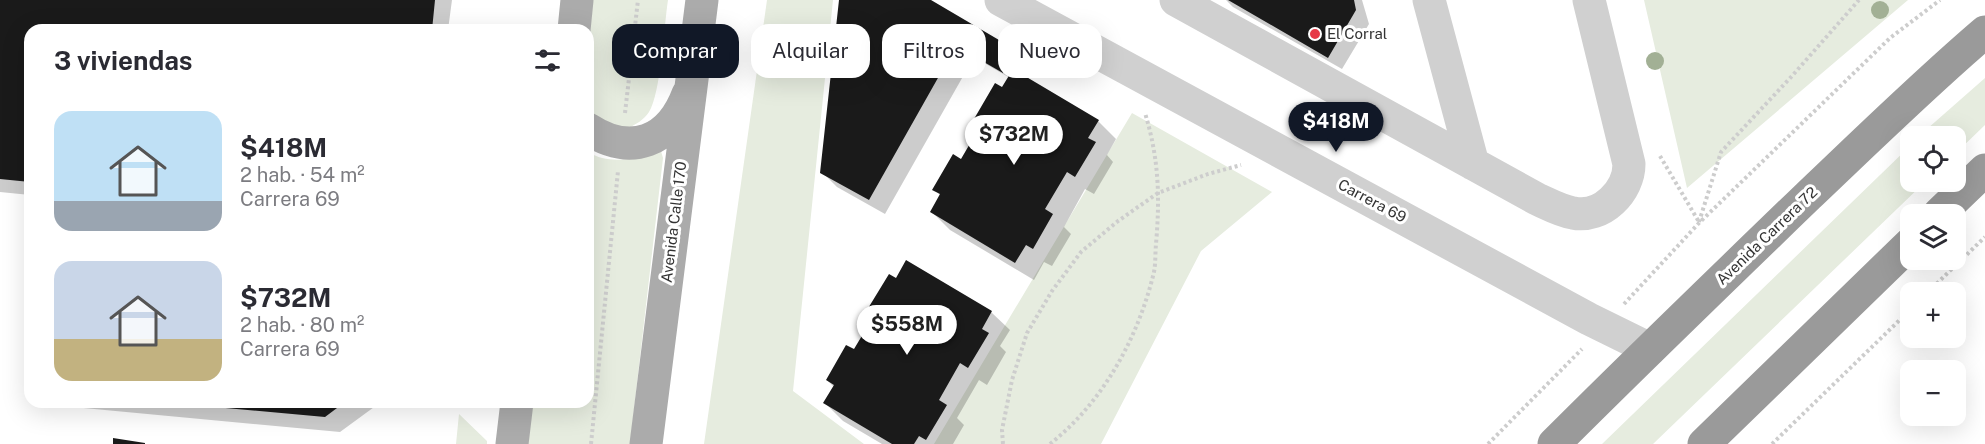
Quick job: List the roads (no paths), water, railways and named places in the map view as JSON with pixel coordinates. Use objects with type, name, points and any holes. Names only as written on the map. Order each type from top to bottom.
[{"type":"highway","name":"Avenida Carrera 72","points":[[1554,444],[1857,150],[1985,32]]},
{"type":"highway","points":[[1949,204],[1985,170]]},
{"type":"highway","points":[[1704,444],[1900,254]]},
{"type":"main road","points":[[559,24],[562,0]]},
{"type":"main road","points":[[575,24],[577,0]]},
{"type":"main road","name":"Avenida Calle 170","points":[[646,444],[702,0]]},
{"type":"main road","points":[[594,133],[603,139],[621,144],[647,141],[669,127],[683,106],[693,80]]},
{"type":"main road","points":[[512,444],[516,408]]},
{"type":"street","points":[[1429,0],[1473,164]]},
{"type":"street","points":[[1193,5],[1537,199],[1574,213],[1590,212],[1604,207],[1622,192],[1629,176],[1629,164],[1589,0]]},
{"type":"street","name":"Carrera 69","points":[[1011,13],[1650,349]]},
{"type":"place","name":"El Corral","points":[[1315,34]]}]
